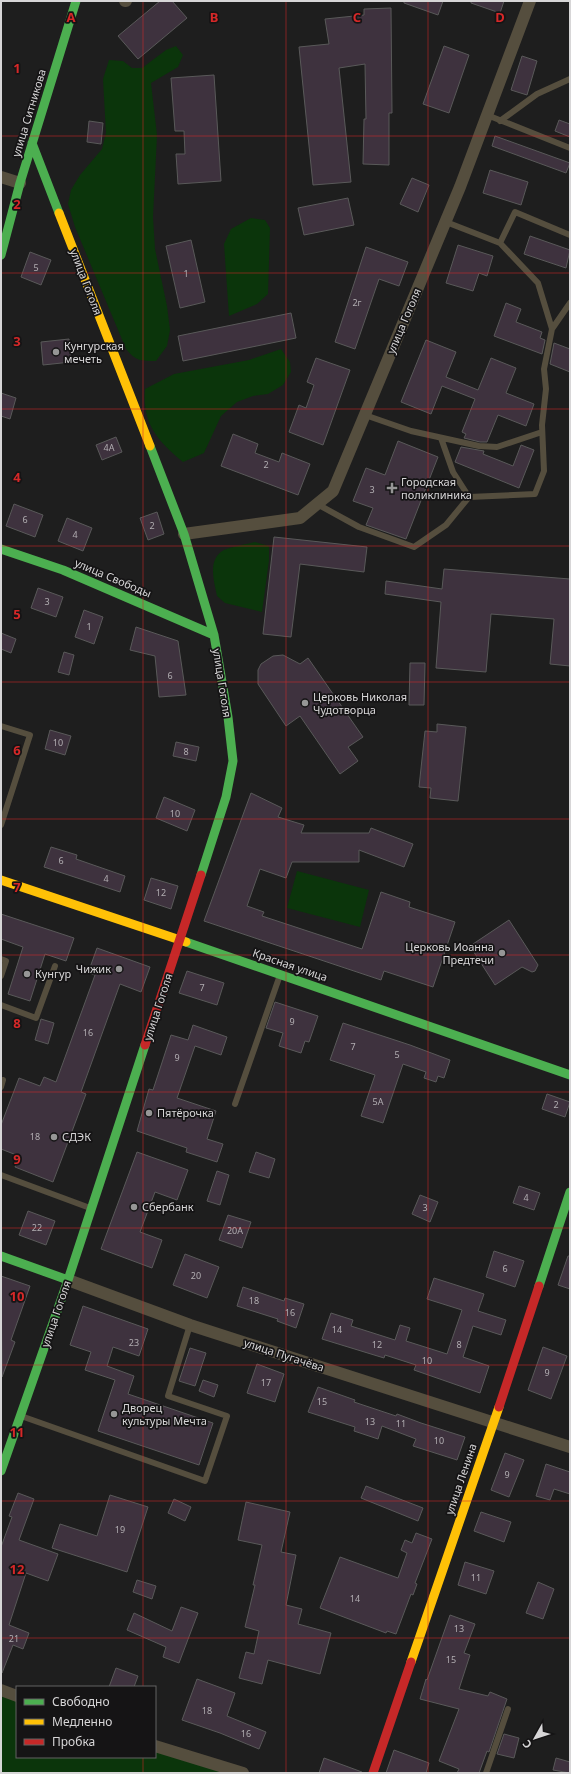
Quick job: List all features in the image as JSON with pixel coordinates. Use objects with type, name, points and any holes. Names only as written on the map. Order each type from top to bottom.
[{"type":"street","name":"улица Ситникова","points":[[1,255],[20,183],[76,1]]},
{"type":"street","name":"улица Гоголя","points":[[184,534],[300,518],[333,490],[446,222],[530,1]]},
{"type":"street","name":"улица Гоголя","points":[[1,1471],[68,1280],[180,940],[226,797],[233,761],[228,717],[214,635],[184,534],[32,143]]},
{"type":"street","points":[[1,177],[20,183]]},
{"type":"street","name":"улица Свободы","points":[[1,549],[64,570],[214,635]]},
{"type":"street","name":"Красная улица","points":[[1,880],[281,974],[570,1075]]},
{"type":"street","name":"улица Ленина","points":[[373,1773],[494,1422],[570,1192]]},
{"type":"street","name":"улица Пугачёва","points":[[1,1256],[190,1325],[570,1447]]},
{"type":"street","points":[[1,1690],[16,1696]]},
{"type":"street","points":[[156,1746],[244,1773]]},
{"type":"lane","points":[[500,121],[537,94],[570,79]]},
{"type":"lane","points":[[487,115],[570,148]]},
{"type":"lane","points":[[500,243],[515,212],[570,235]]},
{"type":"lane","points":[[446,222],[500,243],[538,282],[552,329]]},
{"type":"lane","points":[[317,504],[359,527],[414,547],[446,525],[469,497],[535,494],[544,471],[542,432],[546,389],[544,369],[552,329],[570,303]]},
{"type":"lane","points":[[365,415],[411,431],[479,446],[497,447],[542,432]]},
{"type":"lane","points":[[441,438],[453,472],[469,497]]},
{"type":"lane","points":[[1,726],[30,735],[1,825]]},
{"type":"lane","points":[[1,959],[6,960],[1,976]]},
{"type":"lane","points":[[1,1005],[36,1018],[55,966]]},
{"type":"lane","points":[[235,1104],[281,974]]},
{"type":"lane","points":[[1,1087],[3,1080]]},
{"type":"lane","points":[[1,1175],[91,1209]]},
{"type":"lane","points":[[20,1416],[205,1481],[226,1416],[168,1396],[190,1325]]},
{"type":"lane","points":[[486,1773],[508,1709]]},
{"type":"green space","points":[[176,46],[183,55],[178,67],[151,83],[157,135],[153,217],[155,249],[167,306],[170,330],[167,346],[156,361],[146,361],[139,360],[126,349],[75,227],[68,204],[71,190],[80,175],[102,149],[106,133],[103,79],[109,60],[123,61],[132,68],[142,68],[166,50]]},
{"type":"green space","points":[[251,218],[265,220],[270,228],[268,294],[257,304],[229,316],[224,244],[231,229]]},
{"type":"green space","points":[[281,349],[290,362],[291,372],[283,385],[268,394],[253,396],[237,402],[221,416],[204,453],[183,462],[159,439],[149,422],[146,412],[145,389],[174,374],[249,360]]},
{"type":"green space","points":[[255,542],[269,546],[269,560],[262,612],[225,603],[217,596],[213,577],[215,559],[219,554],[227,549]]},
{"type":"green space","points":[[297,871],[369,890],[360,927],[287,908]]},
{"type":"green space","points":[[1,1695],[16,1701],[16,1758],[156,1758],[156,1749],[228,1773],[1,1773]]},
{"type":"building","points":[[160,1],[172,1],[187,18],[138,59],[118,36]]},
{"type":"building","points":[[404,1],[443,1],[438,15],[404,3]]},
{"type":"building","points":[[471,1],[504,1],[500,13],[471,3]]},
{"type":"building","points":[[391,8],[392,113],[389,113],[389,165],[363,164],[364,119],[366,119],[365,64],[339,68],[351,182],[313,185],[299,47],[329,44],[325,19],[364,15],[364,9]]},
{"type":"building","points":[[444,46],[469,55],[449,113],[423,104]]},
{"type":"building","points":[[522,56],[537,61],[527,95],[511,90]]},
{"type":"building","points":[[214,75],[221,181],[178,184],[176,154],[185,154],[184,131],[175,131],[171,78]]},
{"type":"building","points":[[559,120],[570,124],[570,137],[555,131]]},
{"type":"building","points":[[89,121],[103,123],[101,144],[87,142]]},
{"type":"building","points":[[495,136],[570,163],[566,173],[492,146]]},
{"type":"building","points":[[490,170],[528,182],[521,205],[483,193]]},
{"type":"building","points":[[412,178],[429,185],[418,212],[400,204]]},
{"type":"building","points":[[348,198],[354,225],[304,235],[298,208]]},
{"type":"building","points":[[530,236],[570,250],[566,268],[524,254]]},
{"type":"building","points":[[191,240],[205,302],[180,308],[166,246]]},
{"type":"building","points":[[458,245],[493,256],[487,276],[479,273],[473,291],[446,283]]},
{"type":"building","points":[[366,247],[408,262],[399,286],[379,279],[355,349],[335,342]]},
{"type":"building","points":[[30,252],[51,260],[41,285],[21,277]]},
{"type":"building","points":[[506,303],[521,309],[516,322],[542,332],[540,338],[545,340],[542,354],[494,336]]},
{"type":"building","points":[[291,313],[296,338],[183,361],[178,336]]},
{"type":"building","name":"Кунгурская мечеть","points":[[69,339],[71,362],[43,365],[41,342]]},
{"type":"building","points":[[426,340],[456,352],[446,377],[478,390],[491,358],[516,368],[506,393],[534,404],[526,426],[498,415],[487,442],[480,442],[464,438],[466,434],[462,432],[475,399],[442,386],[431,414],[401,402]]},
{"type":"building","points":[[554,343],[570,349],[570,372],[550,364]]},
{"type":"building","points":[[316,358],[350,370],[323,445],[289,432],[299,405],[306,408],[314,385],[307,382]]},
{"type":"building","points":[[1,393],[16,398],[10,419],[1,416]]},
{"type":"building","points":[[233,434],[258,444],[255,453],[279,462],[282,453],[310,464],[298,495],[221,466]]},
{"type":"building","points":[[116,437],[122,452],[102,460],[96,445]]},
{"type":"building","name":"Городская поликлиника","points":[[398,441],[438,457],[406,539],[366,525],[373,508],[353,501],[366,468],[385,475]]},
{"type":"building","points":[[521,445],[534,450],[519,488],[455,462],[461,447],[484,451],[483,454],[513,466]]},
{"type":"building","points":[[14,504],[43,515],[35,537],[6,526]]},
{"type":"building","points":[[157,512],[164,534],[148,540],[140,518]]},
{"type":"building","points":[[67,518],[92,528],[83,551],[58,541]]},
{"type":"building","points":[[274,537],[367,547],[364,572],[300,564],[291,637],[263,634]]},
{"type":"building","points":[[444,569],[570,579],[570,666],[550,664],[554,619],[491,614],[486,672],[436,668],[441,602],[385,594],[386,581],[442,589]]},
{"type":"building","points":[[38,588],[63,597],[56,617],[31,608]]},
{"type":"building","points":[[84,610],[103,617],[94,644],[75,637]]},
{"type":"building","points":[[136,627],[178,641],[186,695],[159,697],[155,656],[130,650]]},
{"type":"building","points":[[1,633],[16,639],[11,653],[1,649]]},
{"type":"building","points":[[64,652],[74,655],[69,675],[58,672]]},
{"type":"building","name":"Церковь Николая Чудотворца","points":[[283,655],[300,664],[308,658],[363,737],[348,747],[358,761],[340,774],[300,716],[286,726],[258,684],[258,670],[261,664],[273,656]]},
{"type":"building","points":[[410,663],[425,663],[424,705],[409,705]]},
{"type":"building","points":[[437,724],[466,727],[458,801],[430,798],[431,788],[419,787],[425,731],[437,732]]},
{"type":"building","points":[[50,730],[71,736],[65,755],[45,749]]},
{"type":"building","points":[[176,742],[199,747],[196,761],[173,756]]},
{"type":"building","points":[[251,793],[282,808],[278,817],[304,825],[301,833],[369,833],[371,828],[413,844],[404,867],[359,850],[359,862],[292,862],[286,878],[260,869],[247,906],[264,912],[262,916],[362,949],[381,892],[410,902],[409,907],[455,922],[433,987],[384,971],[381,980],[204,921]]},
{"type":"building","points":[[164,797],[195,810],[187,831],[156,818]]},
{"type":"building","points":[[51,847],[77,855],[76,859],[125,876],[120,892],[44,867]]},
{"type":"building","points":[[151,878],[178,886],[171,909],[144,900]]},
{"type":"building","points":[[1,914],[74,938],[66,961],[45,954],[30,1001],[8,994],[23,947],[1,939]]},
{"type":"building","name":"Церковь Иоанна Предтечи","points":[[509,920],[538,965],[535,971],[532,972],[522,967],[495,985],[470,946]]},
{"type":"building","points":[[97,948],[150,967],[141,992],[120,984],[81,1092],[86,1094],[53,1182],[15,1167],[19,1156],[1,1149],[1,1125],[19,1078],[40,1086],[44,1077],[56,1082],[95,975],[88,973]]},
{"type":"building","points":[[187,971],[224,983],[217,1005],[179,993]]},
{"type":"building","points":[[275,1002],[318,1016],[309,1042],[305,1041],[301,1053],[279,1046],[283,1033],[266,1028]]},
{"type":"building","points":[[41,1019],[54,1023],[48,1044],[35,1040]]},
{"type":"building","points":[[343,1023],[450,1060],[444,1078],[438,1076],[436,1082],[424,1078],[426,1072],[403,1064],[383,1123],[361,1116],[375,1075],[330,1060]]},
{"type":"building","points":[[193,1025],[227,1037],[221,1055],[195,1046],[177,1098],[216,1111],[207,1139],[223,1144],[217,1162],[186,1152],[187,1148],[137,1131],[149,1089],[153,1090],[171,1035],[188,1040]]},
{"type":"building","points":[[547,1094],[570,1102],[565,1117],[542,1109]]},
{"type":"building","points":[[137,1152],[188,1170],[177,1200],[155,1192],[140,1232],[162,1240],[152,1268],[101,1249]]},
{"type":"building","points":[[256,1152],[275,1159],[269,1178],[249,1172]]},
{"type":"building","points":[[217,1171],[229,1175],[220,1205],[207,1201]]},
{"type":"building","points":[[519,1186],[540,1193],[534,1210],[513,1203]]},
{"type":"building","points":[[420,1195],[438,1202],[430,1222],[412,1214]]},
{"type":"building","points":[[28,1211],[55,1221],[46,1245],[19,1235]]},
{"type":"building","points":[[228,1215],[251,1222],[242,1248],[219,1240]]},
{"type":"building","points":[[494,1251],[524,1261],[515,1287],[486,1277]]},
{"type":"building","points":[[185,1254],[219,1267],[207,1298],[173,1285]]},
{"type":"building","points":[[568,1256],[570,1256],[570,1289],[558,1285]]},
{"type":"building","points":[[1,1276],[30,1286],[11,1340],[15,1342],[2,1377]]},
{"type":"building","points":[[434,1278],[484,1294],[478,1311],[506,1320],[501,1335],[473,1326],[463,1357],[489,1366],[480,1393],[414,1370],[416,1365],[385,1355],[384,1358],[322,1339],[331,1313],[353,1320],[351,1326],[395,1340],[400,1325],[410,1328],[406,1341],[447,1354],[462,1310],[427,1299]]},
{"type":"building","points":[[243,1287],[284,1301],[285,1298],[304,1304],[296,1328],[277,1321],[278,1319],[237,1306]]},
{"type":"building","points":[[83,1306],[148,1329],[139,1356],[113,1347],[107,1366],[134,1376],[128,1394],[213,1423],[199,1465],[98,1431],[115,1380],[85,1370],[91,1352],[70,1345]]},
{"type":"building","points":[[543,1347],[567,1356],[551,1399],[528,1390]]},
{"type":"building","points":[[190,1348],[206,1353],[195,1386],[179,1381]]},
{"type":"building","points":[[257,1364],[284,1374],[275,1402],[247,1393]]},
{"type":"building","points":[[203,1380],[218,1385],[214,1397],[199,1391]]},
{"type":"building","points":[[318,1387],[355,1400],[354,1402],[396,1416],[397,1414],[465,1437],[457,1460],[413,1446],[416,1439],[382,1426],[378,1439],[354,1431],[355,1427],[308,1412]]},
{"type":"building","points":[[505,1453],[524,1460],[509,1497],[491,1490]]},
{"type":"building","points":[[546,1464],[570,1472],[570,1494],[554,1489],[550,1500],[536,1496]]},
{"type":"building","points":[[366,1486],[423,1508],[418,1521],[361,1498]]},
{"type":"building","points":[[18,1493],[34,1499],[19,1540],[58,1554],[48,1581],[26,1573],[9,1625],[29,1633],[23,1649],[13,1645],[2,1673],[1,1547],[12,1517],[9,1516]]},
{"type":"building","points":[[110,1495],[148,1507],[127,1572],[52,1548],[60,1524],[97,1536]]},
{"type":"building","points":[[174,1499],[191,1507],[185,1521],[168,1513]]},
{"type":"building","points":[[246,1502],[290,1512],[281,1552],[296,1555],[286,1605],[302,1609],[298,1624],[331,1633],[320,1674],[268,1660],[262,1684],[239,1678],[246,1652],[254,1654],[259,1631],[245,1627],[255,1585],[253,1585],[262,1545],[238,1540]]},
{"type":"building","points":[[481,1512],[511,1522],[504,1542],[474,1531]]},
{"type":"building","points":[[416,1533],[432,1539],[415,1583],[417,1584],[413,1595],[411,1594],[396,1634],[387,1631],[386,1633],[320,1608],[340,1557],[398,1578],[407,1553],[401,1550],[405,1540],[412,1543]]},
{"type":"building","points":[[465,1562],[494,1571],[486,1594],[458,1585]]},
{"type":"building","points":[[137,1580],[156,1586],[152,1599],[133,1592]]},
{"type":"building","points":[[538,1582],[554,1589],[543,1619],[526,1613]]},
{"type":"building","points":[[181,1607],[198,1613],[179,1663],[163,1657],[166,1647],[127,1630],[134,1613],[172,1631]]},
{"type":"building","points":[[450,1615],[475,1624],[464,1653],[470,1655],[459,1689],[488,1696],[490,1692],[507,1699],[489,1752],[487,1751],[479,1773],[457,1773],[459,1769],[439,1761],[459,1709],[420,1699]]},
{"type":"building","points":[[116,1668],[138,1676],[134,1686],[109,1686]]},
{"type":"building","points":[[197,1679],[235,1693],[227,1716],[266,1732],[259,1749],[220,1733],[182,1720]]},
{"type":"building","points":[[504,1734],[519,1738],[514,1758],[497,1754]]},
{"type":"building","points":[[394,1750],[429,1763],[426,1773],[386,1773]]},
{"type":"building","points":[[324,1758],[362,1772],[362,1773],[319,1773]]},
{"type":"building","points":[[556,1758],[570,1762],[570,1773],[553,1770]]},
{"type":"traffic: fast","points":[[1,255],[20,183],[76,1]]},
{"type":"traffic: fast","points":[[32,143],[59,213]]},
{"type":"traffic: fast","points":[[150,446],[184,534],[214,635],[228,717],[233,761],[226,797],[201,875]]},
{"type":"traffic: fast","points":[[1,549],[63,570],[214,635]]},
{"type":"traffic: fast","points":[[186,942],[570,1075]]},
{"type":"traffic: fast","points":[[1,1471],[68,1280],[145,1045]]},
{"type":"traffic: fast","points":[[539,1286],[570,1192]]},
{"type":"traffic: fast","points":[[1,1256],[68,1280]]},
{"type":"traffic: slow","points":[[59,213],[150,446]]},
{"type":"traffic: slow","points":[[1,880],[186,942]]},
{"type":"traffic: slow","points":[[411,1662],[499,1407]]},
{"type":"traffic: jam","points":[[145,1045],[201,875]]},
{"type":"traffic: jam","points":[[499,1407],[539,1286]]},
{"type":"traffic: jam","points":[[373,1773],[411,1662]]},
{"type":"place","name":"Кунгурская мечеть","points":[[56,352]]},
{"type":"place","name":"Городская поликлиника","points":[[392,488]]},
{"type":"place","name":"Церковь Николая Чудотворца","points":[[305,703]]},
{"type":"place","name":"Церковь Иоанна Предтечи","points":[[502,953]]},
{"type":"place","name":"Чижик","points":[[119,969]]},
{"type":"place","name":"Кунгур","points":[[27,974]]},
{"type":"place","name":"Пятёрочка","points":[[149,1113]]},
{"type":"place","name":"СДЭК","points":[[54,1137]]},
{"type":"place","name":"Сбербанк","points":[[134,1207]]},
{"type":"place","name":"Дворец культуры Мечта","points":[[114,1414]]}]
